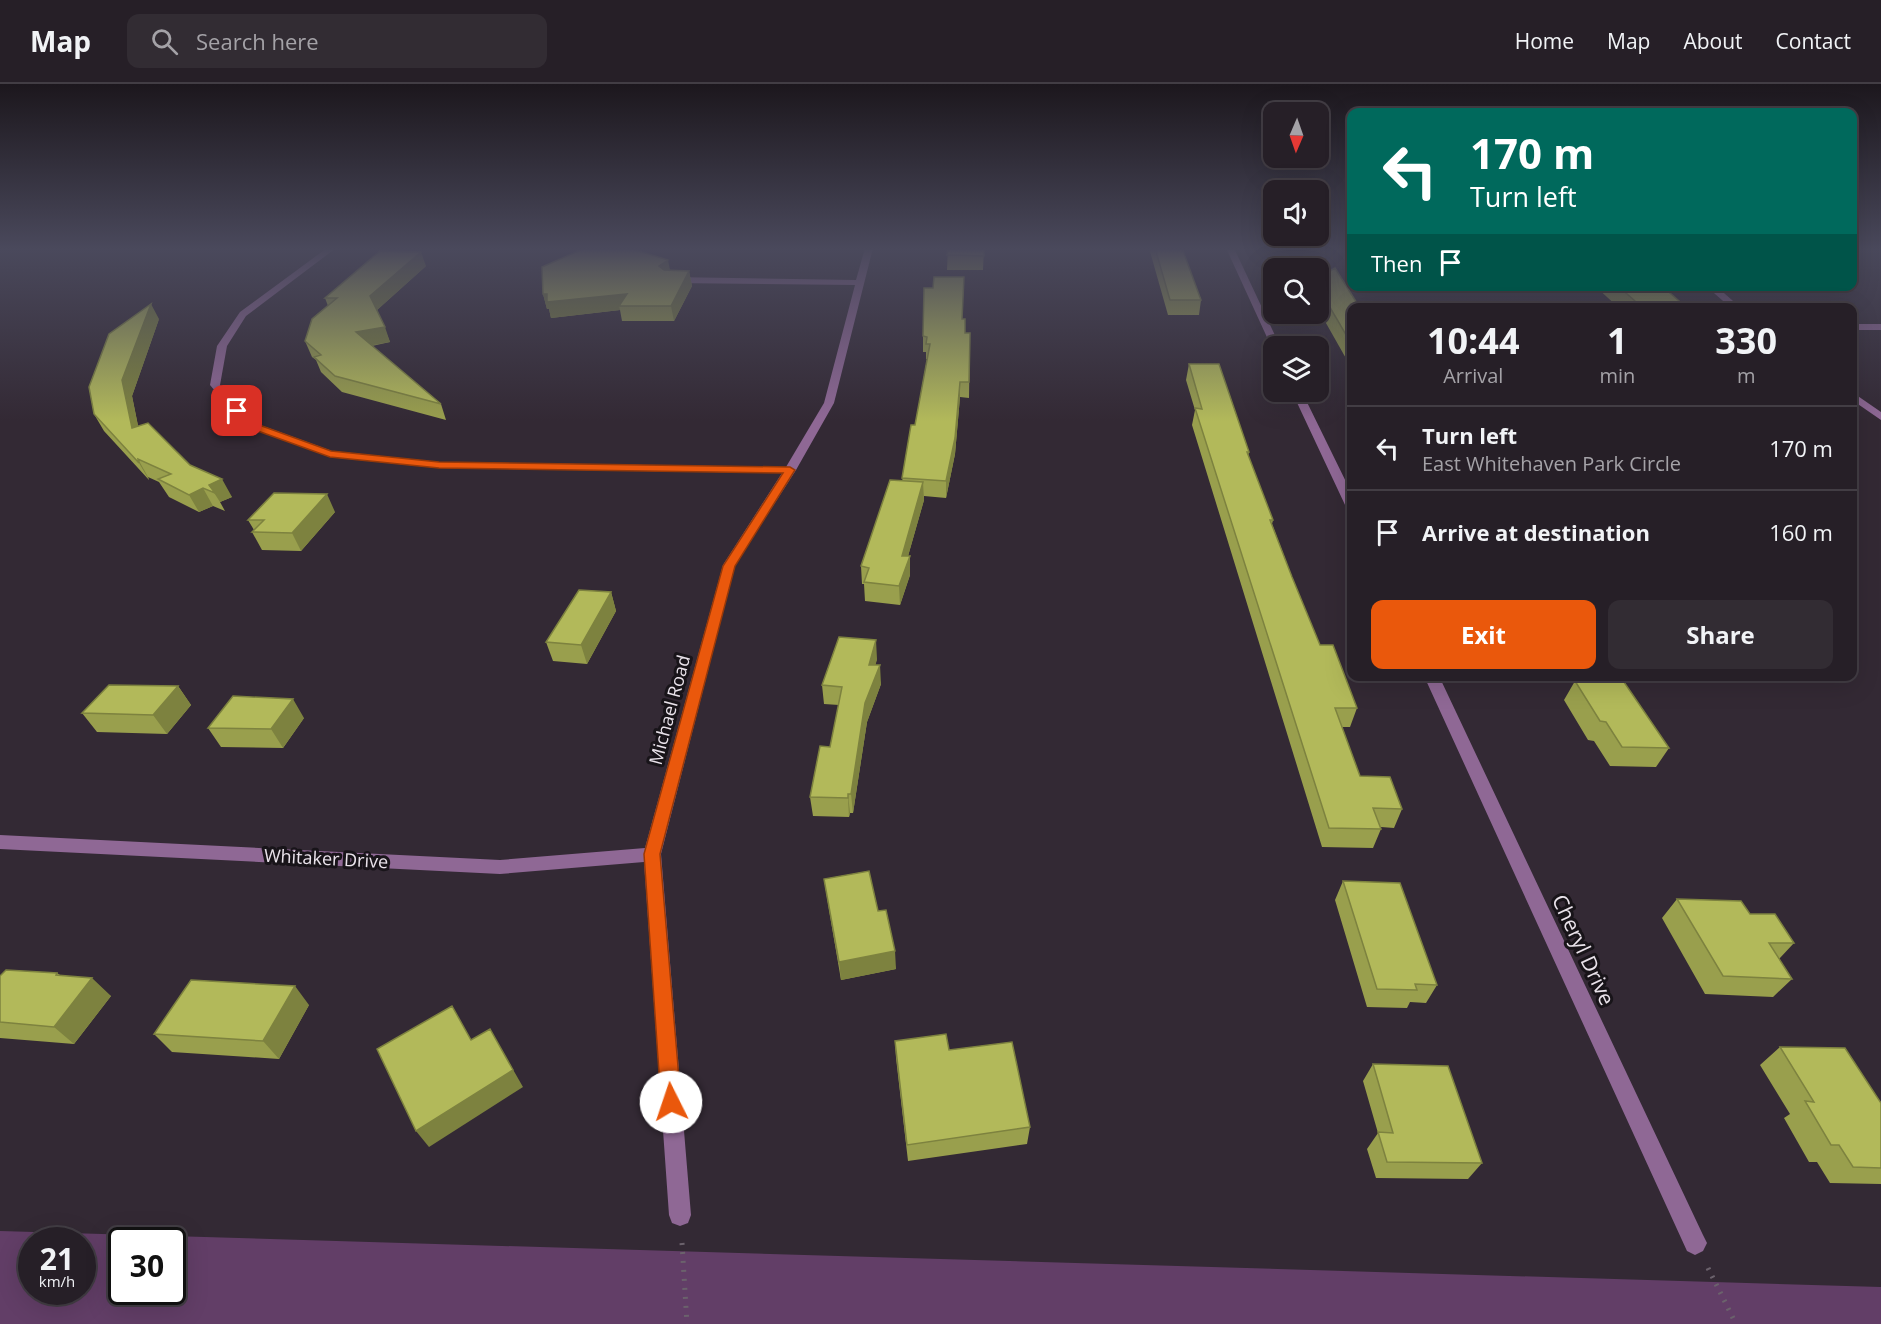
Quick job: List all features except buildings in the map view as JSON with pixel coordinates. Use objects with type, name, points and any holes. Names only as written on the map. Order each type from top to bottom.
[{"type":"street","points":[[255,306],[243,315],[222,346],[215,385],[248,424],[330,454],[439,465],[790,470]]},
{"type":"street","name":"Michael Road","points":[[680,1215],[652,854],[729,566],[829,403],[854,306]]},
{"type":"street","points":[[1257,306],[1271,336]]},
{"type":"street","points":[[1857,327],[1881,327]]},
{"type":"street","points":[[1857,399],[1881,417]]},
{"type":"street","points":[[1302,402],[1347,497]]},
{"type":"street","name":"Cheryl Drive","points":[[1433,681],[1695,1243]]},
{"type":"street","name":"Whitaker Drive","points":[[0,842],[500,867],[652,854]]},
{"type":"path","points":[[680,1215],[687,1324]]},
{"type":"path","points":[[1695,1243],[1736,1324]]},
{"type":"shaded area","points":[[0,1231],[18,1232],[18,1305],[96,1305],[96,1234],[108,1234],[108,1305],[186,1305],[186,1237],[1881,1287],[1881,1324],[0,1324]]},
{"type":"route","points":[[237,411],[248,424],[330,454],[439,465],[790,470],[729,566],[652,854],[671,1102]]}]
